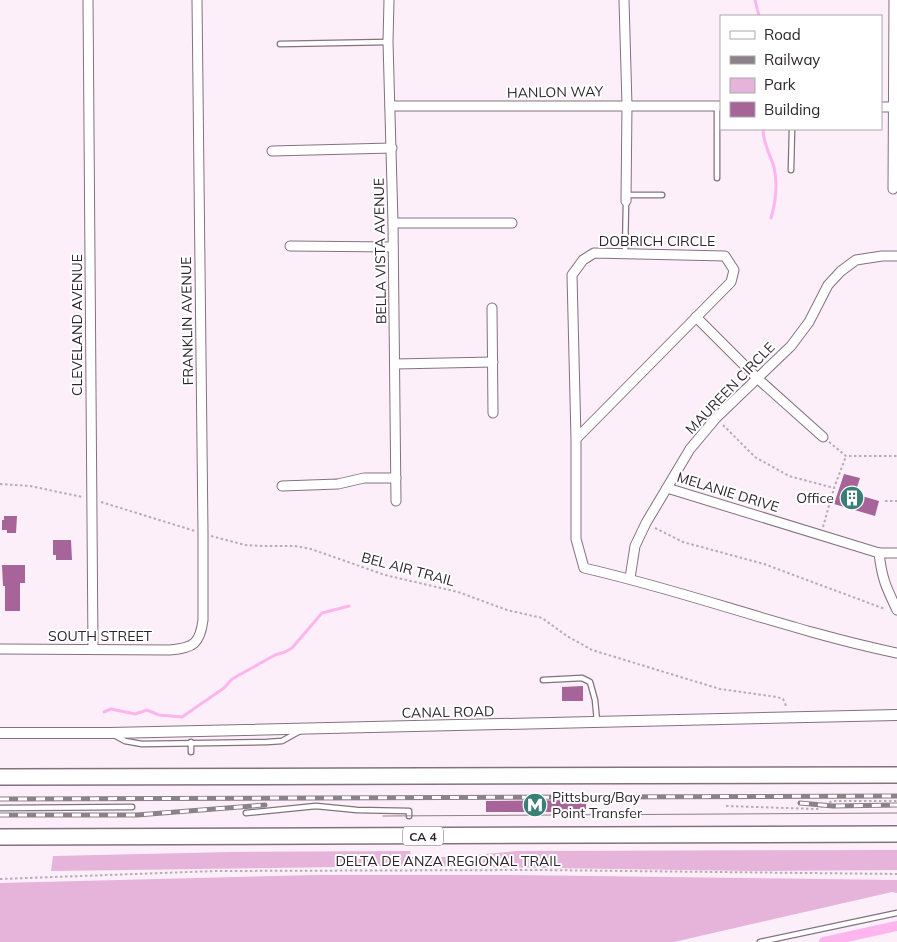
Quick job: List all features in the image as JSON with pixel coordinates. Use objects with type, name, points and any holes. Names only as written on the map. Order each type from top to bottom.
[{"type":"highway","points":[[0,777],[897,775]]},
{"type":"highway","name":"CA 4","points":[[0,837],[897,834]]},
{"type":"highway","points":[[0,844],[65,838]]},
{"type":"street","name":"CLEVELAND AVENUE","points":[[88,0],[93,649]]},
{"type":"street","name":"FRANKLIN AVENUE","points":[[197,0],[203,533],[203,620],[198,640]]},
{"type":"street","name":"BELLA VISTA AVENUE","points":[[389,0],[388,42],[394,223],[396,501]]},
{"type":"street","points":[[624,0],[626,198]]},
{"type":"street","points":[[893,189],[895,107],[894,0]]},
{"type":"street","name":"HANLON WAY","points":[[390,106],[719,106]]},
{"type":"street","points":[[882,107],[895,107]]},
{"type":"street","points":[[272,151],[392,148]]},
{"type":"street","points":[[394,223],[512,223]]},
{"type":"street","points":[[290,246],[393,247]]},
{"type":"street","name":"DOBRICH CIRCLE","points":[[576,439],[731,282],[734,270],[725,256],[594,253],[583,260],[572,274],[576,439],[576,539],[584,568],[630,578]]},
{"type":"street","name":"MAUREEN CIRCLE","points":[[630,578],[635,546],[646,523],[690,449],[716,418],[791,346],[809,322],[828,285],[841,271],[856,260],[897,256]]},
{"type":"street","points":[[492,308],[493,413]]},
{"type":"street","points":[[696,317],[757,378],[823,437]]},
{"type":"street","points":[[395,364],[492,362]]},
{"type":"street","points":[[282,486],[338,484],[364,478],[396,478]]},
{"type":"street","name":"MELANIE DRIVE","points":[[667,488],[879,553],[897,553]]},
{"type":"street","points":[[879,553],[881,573],[893,610]]},
{"type":"street","points":[[630,578],[834,638],[897,653]]},
{"type":"street","name":"SOUTH STREET","points":[[0,650],[170,650],[183,649],[191,646],[198,640]]},
{"type":"street","name":"CANAL ROAD","points":[[0,733],[110,733],[897,715]]},
{"type":"lane","points":[[280,44],[388,42]]},
{"type":"lane","points":[[716,178],[719,106]]},
{"type":"lane","points":[[791,170],[792,130]]},
{"type":"lane","points":[[626,254],[626,198],[662,195]]},
{"type":"lane","points":[[543,680],[582,678],[590,682],[595,700],[597,722]]},
{"type":"lane","points":[[110,733],[125,741],[142,744],[282,741],[303,729]]},
{"type":"lane","points":[[191,742],[191,752]]},
{"type":"lane","points":[[246,813],[323,806],[357,810],[410,810],[410,816]]},
{"type":"lane","points":[[0,808],[132,807]]},
{"type":"lane","points":[[760,942],[897,913]]},
{"type":"path","points":[[716,418],[756,457],[789,476],[834,488]]},
{"type":"path","points":[[823,437],[846,456],[897,456]]},
{"type":"path","points":[[821,534],[834,488],[846,456]]},
{"type":"path","name":"BEL AIR TRAIL","points":[[0,484],[30,486],[92,499],[245,545],[295,546],[311,549],[384,575],[458,592],[507,610],[542,618],[567,636],[592,650],[720,689],[783,699],[789,718]]},
{"type":"path","points":[[885,501],[897,502]]},
{"type":"path","points":[[646,523],[683,542],[764,564],[893,610]]},
{"type":"path","points":[[726,806],[817,809],[832,801],[897,801]]},
{"type":"path","name":"DELTA DE ANZA REGIONAL TRAIL","points":[[0,879],[216,871],[537,870],[897,874]]},
{"type":"green space","points":[[897,850],[897,870],[753,871],[410,866],[51,871],[53,856],[231,852],[410,851],[411,857],[453,857],[517,851]]},
{"type":"green space","points":[[317,875],[514,875],[897,880],[897,893],[892,892],[674,942],[0,942],[0,883]]},
{"type":"building","name":"Office","points":[[844,474],[860,478],[855,494],[879,501],[875,516],[834,504]]},
{"type":"building","points":[[4,516],[17,516],[16,533],[7,533],[7,530],[2,530]]},
{"type":"building","points":[[53,540],[71,540],[72,560],[56,560],[56,555],[53,555]]},
{"type":"building","points":[[2,565],[25,565],[25,583],[20,583],[20,611],[5,611],[5,586],[3,586]]},
{"type":"building","points":[[583,686],[583,701],[562,701],[562,687]]},
{"type":"building","points":[[586,800],[586,812],[486,812],[486,801]]},
{"type":"waterway","points":[[755,0],[759,15]]},
{"type":"waterway","points":[[763,130],[765,144],[774,167],[776,180],[771,218]]},
{"type":"waterway","points":[[104,712],[111,709],[135,714],[147,710],[159,715],[182,717],[224,688],[232,679],[275,655],[292,648],[322,613],[349,606]]},
{"type":"waterway","points":[[824,942],[897,926]]},
{"type":"tram line","points":[[383,816],[897,813]]},
{"type":"railway","points":[[0,799],[897,796]]},
{"type":"railway","points":[[800,803],[833,806],[897,805]]},
{"type":"railway","points":[[0,815],[137,815],[265,805]]},
{"type":"place","name":"Office","points":[[852,498]]},
{"type":"place","name":"Pittsburg/Bay Point Transfer","points":[[535,805]]}]
